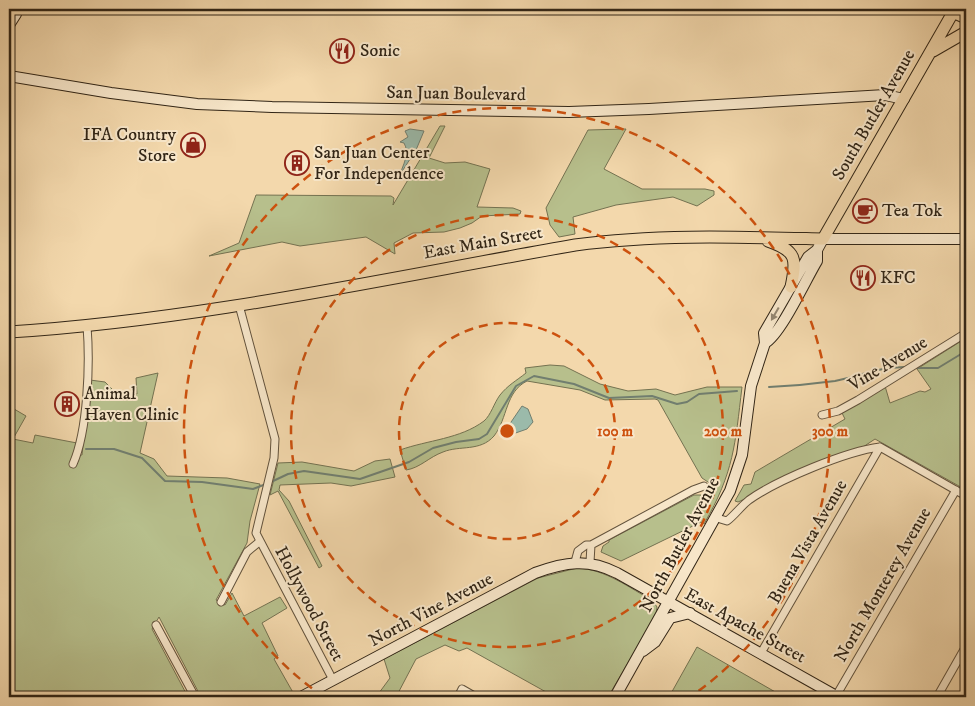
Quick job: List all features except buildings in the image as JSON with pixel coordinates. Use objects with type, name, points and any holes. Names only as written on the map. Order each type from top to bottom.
[{"type":"main road","points":[[9,25],[16,14],[16,9]]},
{"type":"main road","points":[[951,10],[966,18]]},
{"type":"main road","name":"South Butler Avenue","points":[[824,239],[931,52],[951,10]]},
{"type":"main road","points":[[931,52],[950,39],[966,32]]},
{"type":"main road","name":"San Juan Boulevard","points":[[9,76],[197,104],[272,107],[569,112],[885,95],[904,99]]},
{"type":"main road","name":"East Main Street","points":[[9,332],[87,326],[239,305],[574,245],[625,238],[966,239]]},
{"type":"main road","points":[[757,238],[784,247],[792,253],[794,266],[791,287]]},
{"type":"main road","name":"North Butler Avenue","points":[[619,696],[669,601],[717,518],[740,465],[751,386],[765,343],[764,333],[808,257],[817,250],[824,239]]},
{"type":"main road","name":"North Butler Avenue","points":[[765,343],[773,338],[817,261],[817,250]]},
{"type":"main road","name":"East Apache Street","points":[[582,562],[609,568],[837,697]]},
{"type":"main road","name":"North Vine Avenue","points":[[301,697],[535,573],[562,564],[582,562]]},
{"type":"main road","points":[[641,653],[655,642],[670,618],[690,613]]},
{"type":"street","points":[[221,602],[247,552],[259,542],[256,528],[274,458],[275,439],[239,305]]},
{"type":"street","points":[[73,464],[78,452],[88,363],[87,326]]},
{"type":"street","name":"Vine Avenue","points":[[822,415],[845,407],[966,333]]},
{"type":"street","points":[[717,518],[727,521],[748,500],[818,466],[867,449],[880,447],[966,496]]},
{"type":"street","name":"Buena Vista Avenue","points":[[761,653],[880,447]]},
{"type":"street","points":[[582,562],[578,550],[586,545],[591,545],[693,490],[704,486]]},
{"type":"street","name":"North Monterey Avenue","points":[[837,697],[956,490]]},
{"type":"street","name":"Hollywood Street","points":[[259,542],[333,680]]},
{"type":"street","points":[[582,562],[591,545]]},
{"type":"street","points":[[156,625],[194,697]]},
{"type":"street","points":[[937,697],[966,646]]},
{"type":"street","points":[[458,697],[462,689],[476,697]]},
{"type":"green space","points":[[440,126],[445,126],[429,158],[445,163],[465,162],[490,169],[477,207],[513,208],[521,211],[520,214],[482,216],[472,223],[444,232],[413,233],[394,243],[395,254],[366,237],[300,246],[282,242],[209,256],[239,243],[256,195],[391,196],[394,198],[393,205]]},
{"type":"green space","points":[[626,129],[604,169],[642,189],[705,189],[714,191],[714,195],[697,206],[673,197],[616,205],[573,217],[575,234],[559,237],[550,225],[546,208],[588,130]]},
{"type":"green space","points":[[966,338],[966,490],[875,439],[863,447],[738,502],[735,501],[744,485],[751,484],[755,472],[845,419],[842,413],[885,386],[890,403],[920,391],[925,392],[931,389],[917,369]]},
{"type":"green space","points":[[550,365],[564,366],[600,384],[628,391],[656,389],[675,395],[707,387],[742,387],[732,458],[722,489],[704,524],[701,522],[621,561],[601,552],[603,546],[609,540],[694,495],[706,495],[711,490],[711,484],[702,478],[658,400],[655,399],[605,400],[580,390],[527,381],[520,386],[511,398],[499,429],[488,441],[476,446],[443,452],[416,467],[406,470],[400,450],[465,432],[475,427],[484,421],[503,392],[526,373],[525,368]]},
{"type":"green space","points":[[158,373],[140,453],[154,459],[167,476],[227,478],[260,484],[250,521],[247,543],[216,600],[225,605],[232,593],[244,616],[280,597],[287,608],[262,623],[278,656],[274,659],[295,696],[201,697],[159,617],[152,629],[188,697],[9,697],[9,406],[26,416],[13,439],[33,443],[35,435],[77,443],[74,455],[82,455],[90,380],[105,382],[119,396],[137,394],[136,378]]},
{"type":"green space","points":[[390,459],[395,477],[351,486],[331,483],[280,485],[279,490],[289,501],[322,566],[319,568],[278,491],[270,495],[278,463],[302,462],[354,471],[375,461]]},
{"type":"green space","points":[[577,568],[607,575],[653,601],[657,607],[656,615],[608,697],[555,697],[467,648],[459,651],[445,645],[416,659],[396,697],[376,697],[390,678],[384,659],[538,578]]},
{"type":"green space","points":[[697,647],[784,697],[669,697]]},
{"type":"shaded area","points":[[410,129],[424,131],[416,150],[399,176],[406,151],[404,143],[400,142],[408,137],[405,131]]},
{"type":"shaded area","points":[[522,406],[528,409],[533,422],[527,429],[507,436],[507,428]]},
{"type":"waterway","points":[[914,368],[938,368],[966,351]]},
{"type":"waterway","points":[[769,387],[835,381],[878,370],[904,367]]},
{"type":"waterway","points":[[271,482],[288,474],[304,471],[360,479],[409,462],[433,448],[479,439],[487,434],[516,386],[534,376],[574,384],[609,398],[652,396],[677,404],[687,402],[699,394],[737,391]]},
{"type":"waterway","points":[[86,449],[114,449],[142,458],[165,481],[202,482],[253,489],[266,484]]},
{"type":"place","name":"Sonic","points":[[342,51]]},
{"type":"place","name":"IFA Country Store","points":[[193,145]]},
{"type":"place","name":"San Juan Center For Independence","points":[[297,163]]},
{"type":"place","name":"Tea Tok","points":[[865,211]]},
{"type":"place","name":"KFC","points":[[863,278]]},
{"type":"place","name":"Animal Haven Clinic","points":[[67,404]]}]
